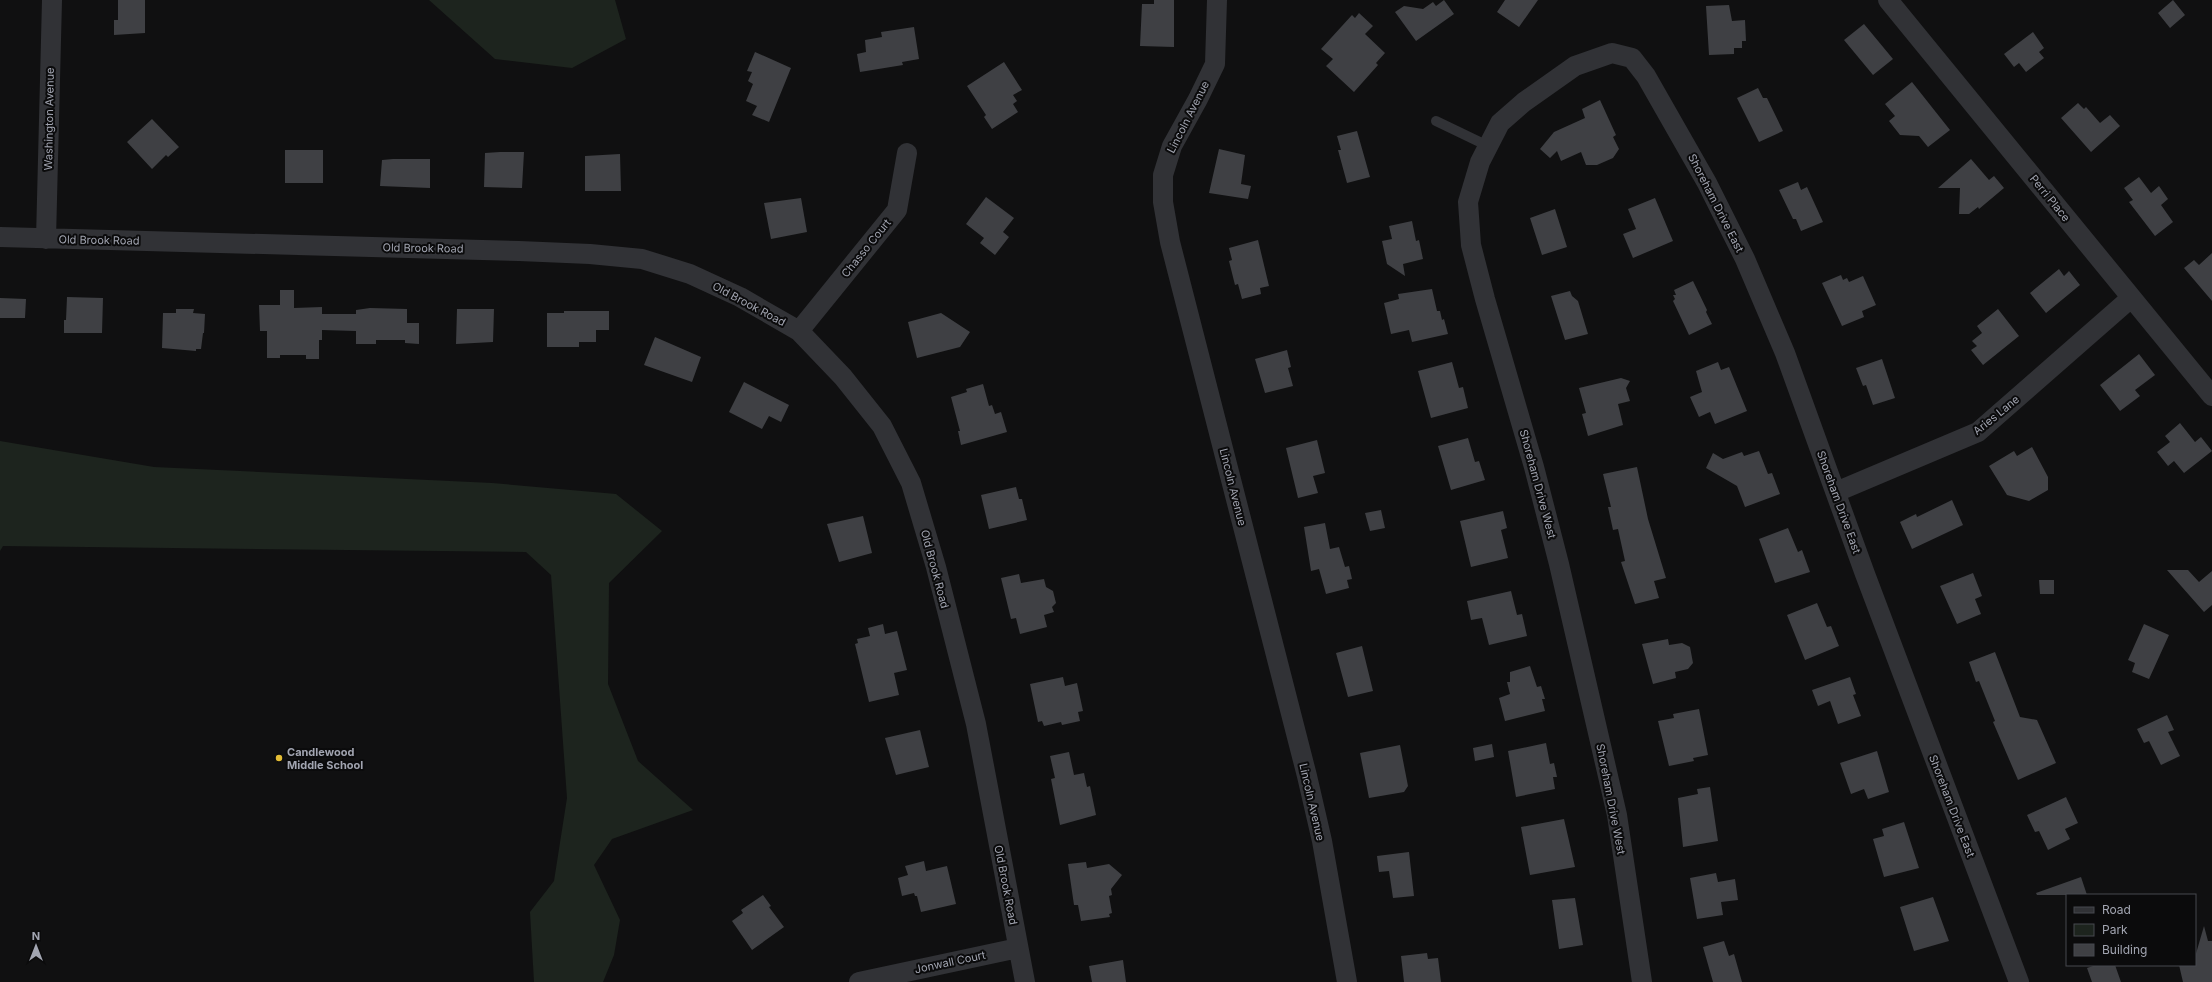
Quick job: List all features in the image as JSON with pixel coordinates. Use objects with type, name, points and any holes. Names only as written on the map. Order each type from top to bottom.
[{"type":"street","name":"Washington Avenue","points":[[46,239],[52,0]]},
{"type":"street","name":"Lincoln Avenue","points":[[1217,0],[1215,64],[1172,146],[1163,175],[1163,202],[1170,242],[1307,776],[1322,841],[1347,982]]},
{"type":"street","name":"Perri Place","points":[[1888,0],[2212,396]]},
{"type":"street","name":"Shoreham Drive West","points":[[1612,53],[1575,66],[1524,102],[1500,123],[1480,162],[1468,202],[1472,245],[1485,299],[1534,468],[1559,564],[1617,816],[1642,982]]},
{"type":"street","name":"Shoreham Drive East","points":[[1612,53],[1632,58],[1646,76],[1707,183],[1745,259],[1785,354],[2019,982]]},
{"type":"street","name":"Chasso Court","points":[[799,331],[897,210],[907,153]]},
{"type":"street","name":"Old Brook Road","points":[[0,237],[519,250],[642,259],[690,274],[719,287],[799,331],[843,377],[882,426],[911,482],[936,567],[976,724],[1025,982]]},
{"type":"street","name":"Aries Lane","points":[[1836,492],[1978,432],[2131,298]]},
{"type":"street","name":"Jonwall Court","points":[[859,982],[1018,948]]},
{"type":"lane","points":[[1436,122],[1488,146]]},
{"type":"green space","points":[[429,0],[615,0],[626,39],[572,68],[495,59]]},
{"type":"green space","points":[[0,441],[154,467],[492,483],[616,494],[662,531],[609,583],[608,684],[638,761],[693,810],[612,839],[594,865],[620,920],[614,955],[603,982],[534,982],[530,912],[554,881],[567,798],[551,575],[526,552],[3,546],[0,551]]},
{"type":"building","points":[[118,0],[145,0],[145,33],[114,35],[114,20],[118,20]]},
{"type":"building","points":[[1154,0],[1174,0],[1174,47],[1140,46],[1142,4],[1154,4]]},
{"type":"building","points":[[1444,0],[1454,14],[1416,41],[1395,12],[1404,6],[1423,9],[1433,2],[1436,6]]},
{"type":"building","points":[[1505,0],[1538,0],[1519,27],[1497,12]]},
{"type":"building","points":[[2173,0],[2185,15],[2170,28],[2158,13]]},
{"type":"building","points":[[1729,5],[1732,21],[1745,20],[1746,41],[1742,41],[1742,48],[1734,48],[1734,54],[1709,55],[1706,6]]},
{"type":"building","points":[[1359,13],[1373,26],[1365,34],[1385,53],[1376,63],[1378,65],[1354,92],[1326,66],[1333,59],[1321,49],[1352,15],[1355,18]]},
{"type":"building","points":[[1864,24],[1893,59],[1873,75],[1844,40]]},
{"type":"building","points":[[914,27],[919,59],[902,62],[903,65],[860,72],[857,54],[866,52],[865,40],[882,37],[881,32]]},
{"type":"building","points":[[2033,32],[2044,48],[2039,52],[2044,58],[2026,72],[2019,63],[2014,67],[2004,54]]},
{"type":"building","points":[[755,52],[791,68],[769,122],[752,115],[757,106],[746,101],[753,84],[748,81],[752,72],[747,71]]},
{"type":"building","points":[[1004,62],[1022,90],[1013,95],[1017,101],[1013,104],[1018,112],[992,129],[984,117],[986,115],[967,86]]},
{"type":"building","points":[[1912,82],[1950,130],[1928,147],[1919,136],[1900,135],[1889,121],[1895,116],[1885,104]]},
{"type":"building","points":[[1758,88],[1763,98],[1767,98],[1783,131],[1759,142],[1737,98]]},
{"type":"building","points":[[1600,100],[1616,135],[1613,137],[1619,149],[1613,158],[1597,165],[1586,165],[1581,152],[1561,161],[1557,151],[1550,158],[1540,149],[1554,132],[1585,118],[1582,109]]},
{"type":"building","points":[[2078,103],[2084,109],[2086,107],[2100,123],[2110,115],[2120,126],[2091,152],[2061,118]]},
{"type":"building","points":[[152,119],[179,147],[168,157],[166,155],[152,169],[127,142]]},
{"type":"building","points":[[1357,131],[1370,177],[1347,183],[1338,150],[1341,150],[1337,136]]},
{"type":"building","points":[[1219,149],[1245,155],[1241,184],[1251,186],[1248,199],[1209,193]]},
{"type":"building","points":[[285,150],[323,150],[323,183],[285,183]]},
{"type":"building","points":[[524,152],[522,188],[484,187],[485,153]]},
{"type":"building","points":[[620,154],[621,191],[585,191],[585,156]]},
{"type":"building","points":[[430,159],[430,188],[380,186],[382,160]]},
{"type":"building","points":[[1971,159],[1989,180],[1994,176],[2004,188],[1979,209],[1978,207],[1969,214],[1959,214],[1960,188],[1938,188]]},
{"type":"building","points":[[2139,177],[2151,193],[2159,186],[2168,199],[2161,205],[2173,222],[2155,236],[2129,202],[2133,200],[2124,188]]},
{"type":"building","points":[[1798,182],[1801,190],[1807,187],[1823,222],[1801,231],[1796,219],[1793,219],[1779,190]]},
{"type":"building","points":[[986,197],[1014,218],[1003,232],[1009,237],[995,255],[980,243],[984,238],[966,224]]},
{"type":"building","points":[[801,198],[807,232],[771,239],[764,203]]},
{"type":"building","points":[[1655,198],[1673,241],[1633,258],[1623,234],[1636,229],[1628,209]]},
{"type":"building","points":[[1555,209],[1567,247],[1542,255],[1530,218]]},
{"type":"building","points":[[1412,221],[1416,241],[1419,240],[1423,259],[1403,264],[1405,276],[1387,264],[1382,241],[1392,239],[1389,226]]},
{"type":"building","points":[[1258,240],[1269,286],[1260,288],[1261,294],[1242,299],[1238,284],[1235,285],[1229,261],[1232,260],[1229,248]]},
{"type":"building","points":[[2212,253],[2212,301],[2184,268],[2194,260],[2199,265]]},
{"type":"building","points":[[2059,269],[2064,276],[2069,271],[2080,285],[2046,313],[2030,293]]},
{"type":"building","points":[[1841,275],[1843,280],[1847,278],[1849,282],[1863,276],[1876,305],[1862,311],[1864,317],[1842,326],[1822,283]]},
{"type":"building","points":[[1693,281],[1712,324],[1689,335],[1673,301],[1675,299],[1673,295],[1676,295],[1674,290]]},
{"type":"building","points":[[1432,289],[1437,311],[1440,311],[1442,320],[1444,319],[1448,334],[1412,342],[1409,330],[1391,334],[1384,303],[1399,299],[1398,294]]},
{"type":"building","points":[[280,290],[294,290],[294,308],[322,307],[322,314],[356,314],[356,310],[370,308],[407,309],[407,323],[419,323],[419,344],[405,343],[405,340],[376,340],[376,344],[356,344],[356,331],[322,330],[322,340],[319,340],[319,359],[306,359],[306,355],[280,355],[280,358],[267,358],[267,331],[260,331],[259,305],[280,305]]},
{"type":"building","points":[[1570,291],[1572,296],[1578,301],[1588,334],[1565,340],[1551,296]]},
{"type":"building","points":[[67,297],[103,298],[102,333],[64,333]]},
{"type":"building","points":[[0,298],[26,299],[25,318],[0,318]]},
{"type":"building","points":[[176,309],[194,309],[193,313],[205,314],[201,349],[196,349],[196,351],[162,348],[163,313],[176,313]]},
{"type":"building","points":[[457,309],[494,309],[493,342],[456,344]]},
{"type":"building","points":[[1998,309],[2019,336],[1983,365],[1971,350],[1977,346],[1972,341],[1982,333],[1977,326]]},
{"type":"building","points":[[564,311],[609,311],[609,330],[596,330],[596,342],[579,342],[579,347],[547,347],[547,313],[564,313]]},
{"type":"building","points":[[941,313],[970,332],[960,347],[917,358],[908,322]]},
{"type":"building","points":[[655,337],[701,357],[692,382],[644,365]]},
{"type":"building","points":[[1287,350],[1291,367],[1288,368],[1293,386],[1265,393],[1255,359]]},
{"type":"building","points":[[2139,354],[2155,375],[2135,390],[2140,396],[2120,411],[2100,385]]},
{"type":"building","points":[[1882,359],[1895,398],[1873,405],[1866,385],[1863,386],[1856,368]]},
{"type":"building","points":[[1452,362],[1459,388],[1463,387],[1468,408],[1431,418],[1418,371]]},
{"type":"building","points":[[1718,362],[1721,370],[1729,367],[1747,411],[1715,424],[1710,412],[1699,417],[1690,397],[1702,392],[1696,371]]},
{"type":"building","points":[[1621,378],[1630,381],[1626,388],[1630,401],[1618,404],[1623,425],[1588,436],[1582,414],[1586,413],[1579,388]]},
{"type":"building","points":[[744,382],[789,405],[781,422],[769,416],[762,429],[729,412]]},
{"type":"building","points":[[983,384],[989,406],[992,405],[995,414],[1001,412],[1007,432],[961,445],[958,431],[960,431],[951,397],[967,392],[966,389]]},
{"type":"building","points":[[2180,423],[2195,442],[2201,437],[2212,451],[2184,473],[2174,461],[2168,466],[2157,452],[2170,442],[2165,436]]},
{"type":"building","points":[[1468,438],[1475,462],[1479,461],[1485,480],[1451,490],[1438,446]]},
{"type":"building","points":[[1317,440],[1325,473],[1313,476],[1318,493],[1298,498],[1286,448]]},
{"type":"building","points":[[2032,447],[2048,477],[2048,490],[2029,501],[2007,495],[1989,466],[2014,451],[2017,456]]},
{"type":"building","points":[[1759,451],[1768,474],[1772,473],[1780,494],[1745,507],[1737,486],[1706,468],[1713,453],[1723,459],[1742,452],[1744,456]]},
{"type":"building","points":[[1637,467],[1648,519],[1666,578],[1654,581],[1659,598],[1635,604],[1621,562],[1625,561],[1618,529],[1613,530],[1608,507],[1611,507],[1603,474]]},
{"type":"building","points":[[1016,487],[1019,499],[1022,499],[1027,520],[989,529],[981,495]]},
{"type":"building","points":[[1952,500],[1963,525],[1912,549],[1900,522],[1916,514],[1917,517]]},
{"type":"building","points":[[1381,510],[1385,528],[1370,531],[1365,513]]},
{"type":"building","points":[[1503,511],[1507,528],[1501,530],[1508,558],[1471,567],[1460,521]]},
{"type":"building","points":[[863,516],[872,553],[839,562],[827,524]]},
{"type":"building","points":[[1325,523],[1330,549],[1339,547],[1345,567],[1349,566],[1352,579],[1347,580],[1349,588],[1326,594],[1319,569],[1311,571],[1304,527]]},
{"type":"building","points":[[1788,528],[1798,552],[1802,550],[1810,572],[1775,583],[1759,539]]},
{"type":"building","points":[[2167,570],[2188,570],[2199,582],[2212,571],[2212,605],[2204,612]]},
{"type":"building","points":[[1973,573],[1982,596],[1975,599],[1981,614],[1957,624],[1940,586]]},
{"type":"building","points":[[1019,574],[1021,583],[1044,579],[1046,587],[1053,591],[1056,603],[1052,607],[1054,612],[1044,615],[1047,627],[1020,634],[1016,618],[1011,619],[1001,578]]},
{"type":"building","points":[[2039,580],[2054,580],[2054,594],[2040,594]]},
{"type":"building","points":[[1511,591],[1517,615],[1522,614],[1527,636],[1489,645],[1482,618],[1471,620],[1467,601]]},
{"type":"building","points":[[1817,603],[1827,627],[1831,626],[1839,646],[1805,660],[1787,615]]},
{"type":"building","points":[[883,624],[885,634],[897,631],[907,670],[894,673],[899,695],[869,702],[855,644],[858,643],[857,639],[870,636],[868,628]]},
{"type":"building","points":[[2144,624],[2169,635],[2149,679],[2132,672],[2135,663],[2128,660]]},
{"type":"building","points":[[1668,639],[1669,645],[1682,643],[1690,647],[1693,663],[1688,669],[1675,672],[1676,678],[1653,684],[1642,644]]},
{"type":"building","points":[[1362,646],[1373,691],[1348,697],[1336,653]]},
{"type":"building","points":[[1995,652],[2020,717],[2037,720],[2056,763],[2018,780],[1993,722],[1995,721],[1979,681],[1976,682],[1969,662]]},
{"type":"building","points":[[1530,666],[1537,687],[1541,686],[1545,699],[1542,699],[1545,711],[1505,721],[1499,698],[1510,694],[1507,682],[1510,682],[1510,672]]},
{"type":"building","points":[[1063,677],[1065,686],[1077,683],[1083,711],[1078,712],[1080,721],[1062,725],[1061,722],[1044,726],[1042,721],[1038,722],[1030,684]]},
{"type":"building","points":[[1850,677],[1856,694],[1853,695],[1861,716],[1838,724],[1830,701],[1818,706],[1812,690]]},
{"type":"building","points":[[1699,709],[1708,755],[1693,758],[1694,761],[1669,766],[1658,721],[1674,718],[1673,714]]},
{"type":"building","points":[[2167,715],[2174,730],[2168,732],[2180,756],[2161,765],[2149,741],[2144,743],[2137,729]]},
{"type":"building","points":[[920,730],[929,767],[896,775],[885,738]]},
{"type":"building","points":[[1546,743],[1550,764],[1554,763],[1557,777],[1553,777],[1555,789],[1516,797],[1508,751]]},
{"type":"building","points":[[1492,744],[1494,757],[1475,761],[1473,748]]},
{"type":"building","points":[[1400,745],[1408,786],[1404,792],[1369,798],[1360,753]]},
{"type":"building","points":[[1877,751],[1889,792],[1868,799],[1864,789],[1851,794],[1840,763]]},
{"type":"building","points":[[1069,752],[1074,775],[1084,773],[1087,787],[1090,786],[1096,815],[1060,825],[1051,779],[1055,778],[1050,756]]},
{"type":"building","points":[[1710,787],[1718,841],[1683,847],[1678,798],[1698,794],[1697,789]]},
{"type":"building","points":[[2066,797],[2078,823],[2065,829],[2070,839],[2048,850],[2039,831],[2035,832],[2027,815]]},
{"type":"building","points":[[1564,819],[1575,867],[1530,875],[1521,827]]},
{"type":"building","points":[[1904,822],[1919,868],[1884,877],[1873,839],[1884,836],[1882,829]]},
{"type":"building","points":[[1409,852],[1414,896],[1393,898],[1389,871],[1379,872],[1377,856]]},
{"type":"building","points":[[924,861],[926,871],[947,866],[956,904],[921,912],[917,896],[915,896],[914,893],[902,896],[898,878],[908,875],[905,866]]},
{"type":"building","points":[[1086,862],[1087,868],[1109,864],[1122,875],[1111,889],[1112,895],[1109,896],[1112,913],[1109,914],[1110,917],[1081,921],[1078,905],[1074,905],[1068,864]]},
{"type":"building","points":[[1716,873],[1718,882],[1735,879],[1738,900],[1721,902],[1723,915],[1697,919],[1690,878]]},
{"type":"building","points":[[2081,877],[2087,894],[2037,895],[2036,893]]},
{"type":"building","points":[[763,895],[771,906],[769,907],[784,927],[752,950],[732,921],[743,913],[741,910]]},
{"type":"building","points":[[1933,897],[1949,941],[1914,951],[1900,907]]},
{"type":"building","points":[[1575,898],[1583,945],[1559,949],[1552,900]]},
{"type":"building","points":[[2204,926],[2208,941],[2212,941],[2212,982],[2183,982],[2179,966],[2196,966],[2196,954]]},
{"type":"building","points":[[1724,941],[1729,956],[1734,954],[1742,982],[1713,982],[1703,947]]},
{"type":"building","points":[[1427,953],[1428,959],[1438,958],[1441,982],[1404,982],[1401,956]]},
{"type":"building","points":[[1123,960],[1126,982],[1092,982],[1089,966]]},
{"type":"building","points":[[2093,966],[2115,966],[2121,982],[2092,982],[2087,968]]},
{"type":"place","name":"Candlewood Middle School","points":[[279,758]]}]
